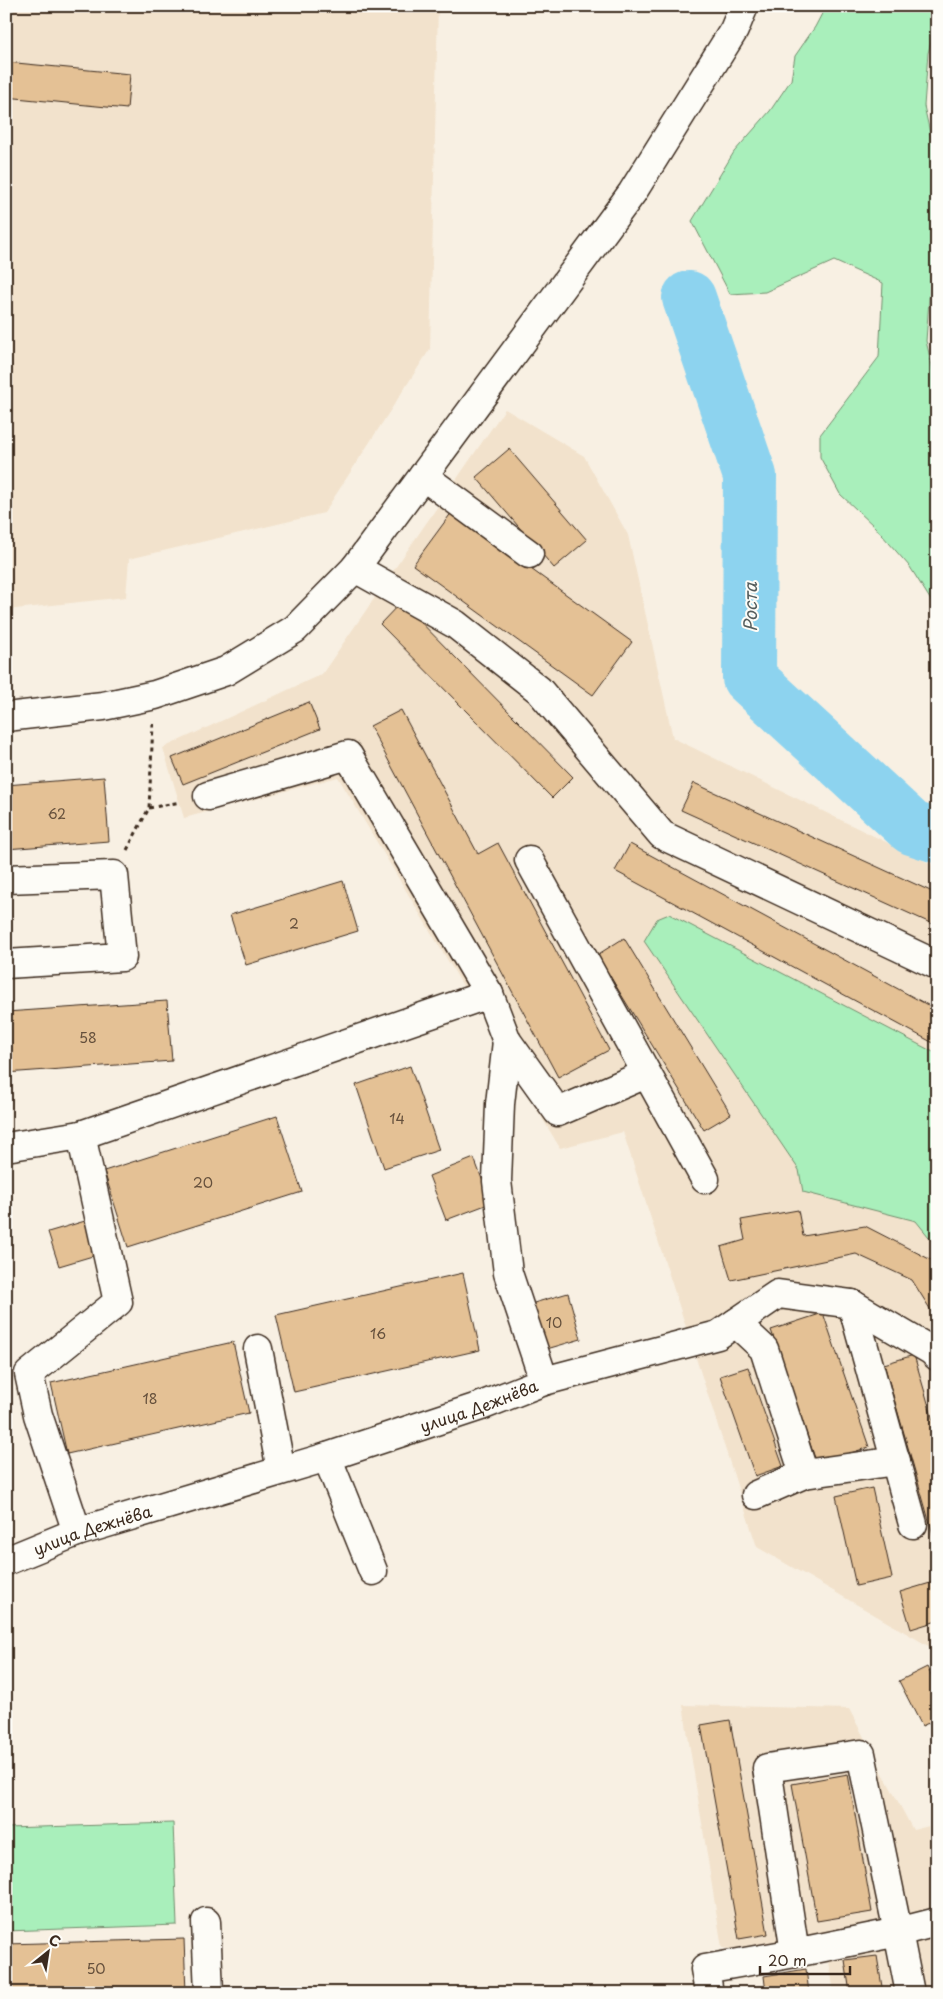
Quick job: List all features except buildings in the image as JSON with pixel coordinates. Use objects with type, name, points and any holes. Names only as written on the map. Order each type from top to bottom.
[{"type":"street","points":[[6,717],[102,706],[155,695],[226,672],[295,629],[355,568],[632,193],[734,30],[744,6]]},
{"type":"street","points":[[423,476],[530,554]]},
{"type":"street","points":[[355,568],[455,624],[539,690],[662,835],[937,965]]},
{"type":"street","points":[[208,796],[348,755],[489,994],[507,1041],[558,1112],[646,1074]]},
{"type":"street","points":[[529,860],[705,1179]]},
{"type":"street","points":[[6,879],[114,874],[122,957],[6,964]]},
{"type":"street","points":[[6,1146],[81,1135],[489,994]]},
{"type":"street","points":[[507,1041],[500,1104],[497,1181],[508,1272],[544,1381]]},
{"type":"street","points":[[77,1532],[38,1416],[29,1374],[118,1302],[81,1135]]},
{"type":"street","name":"улица Дежнёва","points":[[6,1561],[77,1532],[327,1457],[481,1406],[544,1381],[718,1335],[778,1294],[852,1304],[932,1351],[937,1356]]},
{"type":"street","points":[[852,1304],[913,1524]]},
{"type":"street","points":[[736,1323],[764,1349],[804,1474]]},
{"type":"street","points":[[258,1349],[281,1470]]},
{"type":"street","points":[[327,1457],[373,1572]]},
{"type":"street","points":[[756,1495],[804,1474],[896,1461]]},
{"type":"street","points":[[795,1953],[767,1768],[861,1754],[910,1993]]},
{"type":"street","points":[[206,1922],[209,1993]]},
{"type":"street","points":[[709,1993],[705,1969],[795,1953],[937,1922]]},
{"type":"path","points":[[114,874],[148,808],[155,695]]},
{"type":"shaded area","points":[[6,6],[438,6],[430,349],[324,513],[129,559],[126,597],[6,610]]},
{"type":"shaded area","points":[[505,409],[584,456],[628,535],[673,738],[937,867],[937,1646],[932,1648],[757,1547],[623,1132],[560,1148],[338,777],[184,818],[163,748],[322,674]]},
{"type":"shaded area","points":[[683,1705],[849,1709],[913,1830],[937,1824],[937,1993],[834,1993],[829,1961],[722,1948]]},
{"type":"green space","points":[[826,6],[937,6],[937,22],[928,53],[924,106],[937,164],[937,247],[931,273],[926,341],[937,386],[937,610],[910,567],[875,527],[840,494],[820,457],[820,435],[879,357],[883,283],[834,261],[765,292],[730,294],[692,221],[734,152],[770,111],[791,80],[795,56],[815,27]]},
{"type":"green space","points":[[669,914],[937,1054],[937,1247],[916,1221],[803,1192],[799,1170],[644,941],[657,919]]},
{"type":"green space","points":[[173,1823],[177,1925],[6,1931],[6,1828]]},
{"type":"waterway","name":"Роста","points":[[689,298],[750,476],[749,678],[912,828],[937,836]]}]
